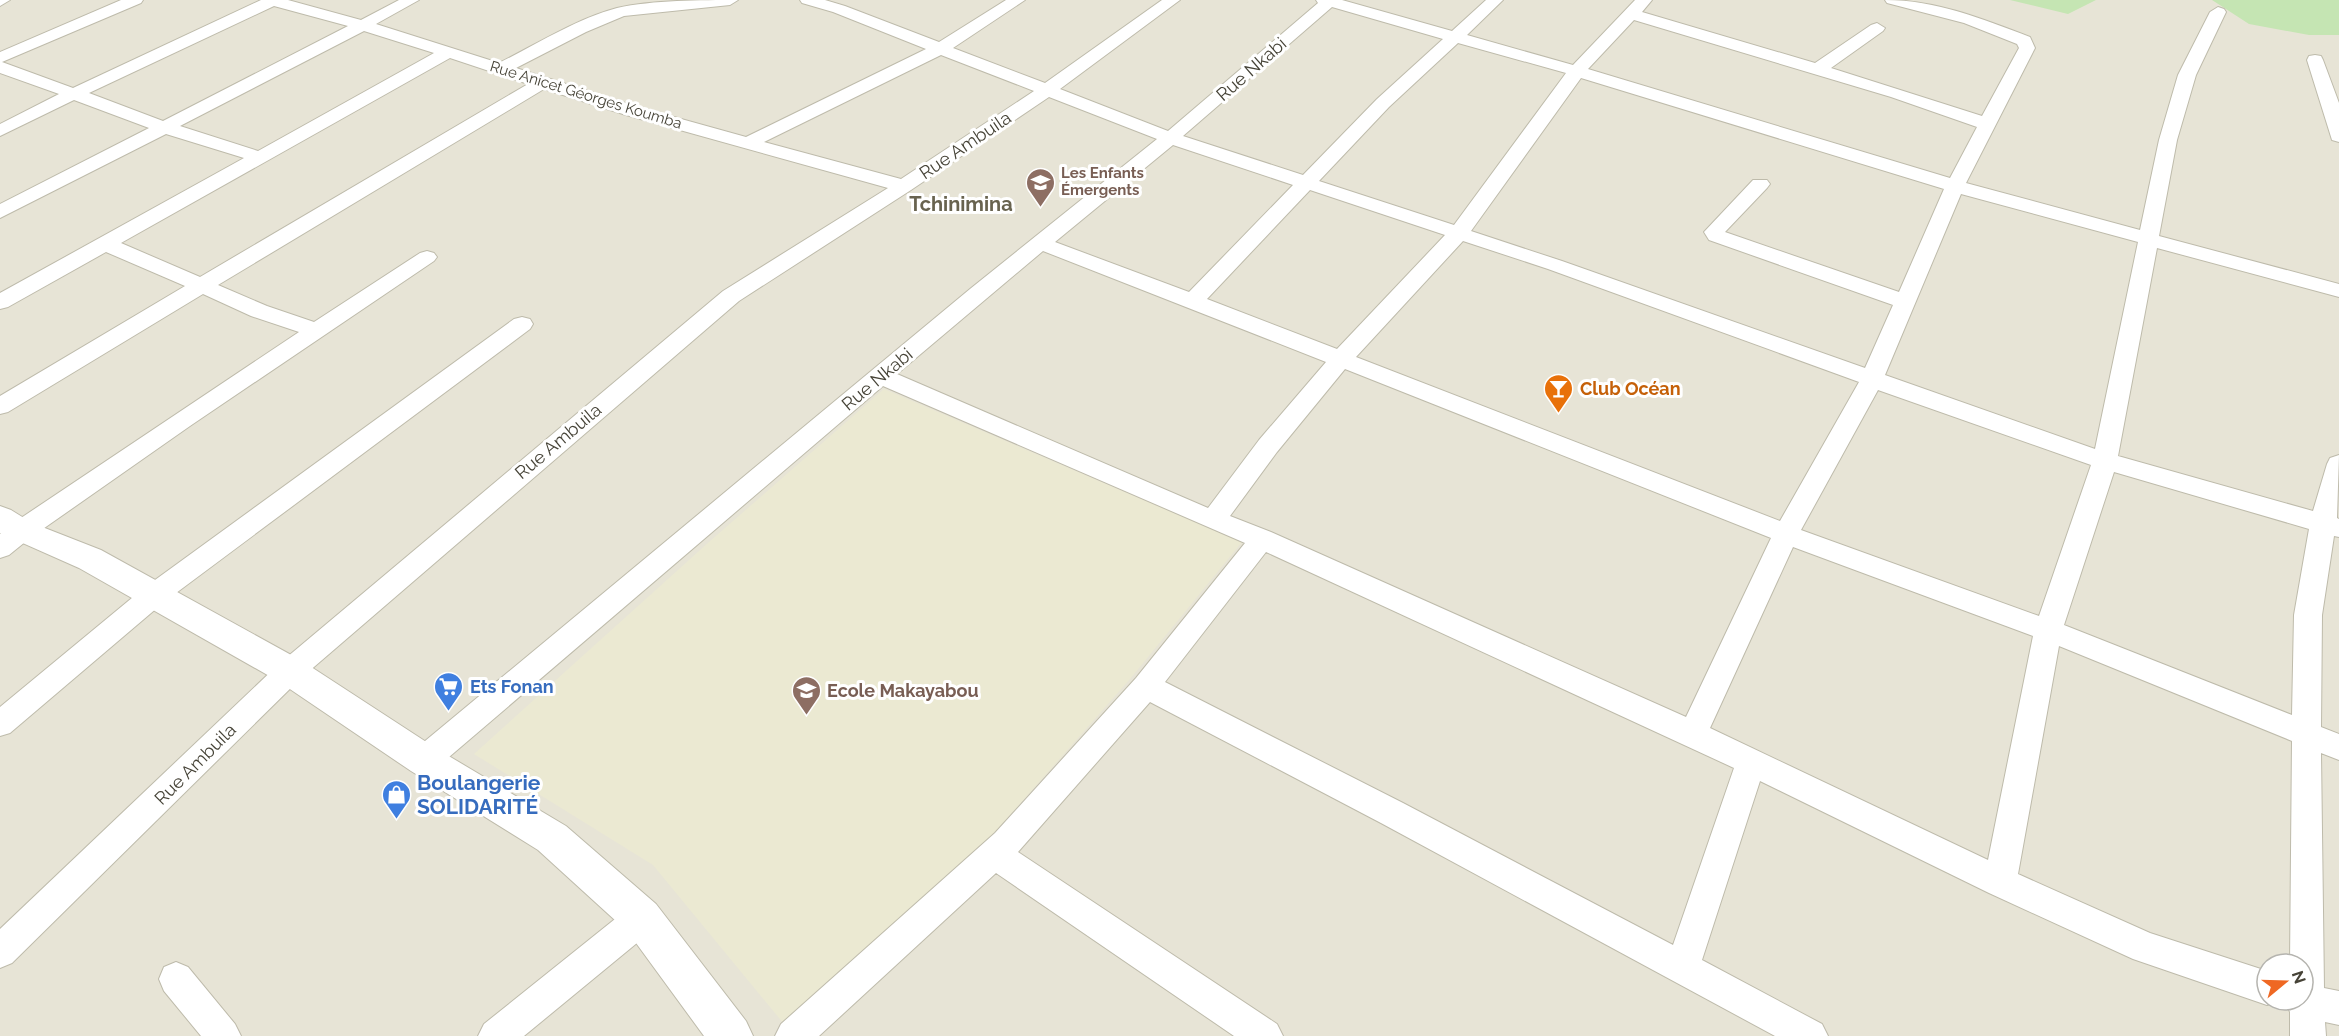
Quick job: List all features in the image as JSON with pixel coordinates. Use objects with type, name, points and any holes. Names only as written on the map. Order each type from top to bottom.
[{"type":"street","points":[[0,58],[135,0]]},
{"type":"street","points":[[0,131],[272,0]]},
{"type":"street","name":"Rue Anicet Géorges Koumba","points":[[272,0],[362,25],[632,111],[904,186]]},
{"type":"street","points":[[0,212],[411,0]]},
{"type":"street","points":[[501,69],[621,12],[678,2],[730,0]]},
{"type":"street","points":[[808,0],[847,4],[940,48],[1170,138],[1555,265],[1977,418],[2105,461],[2331,526]]},
{"type":"street","points":[[747,143],[940,48],[1017,0]]},
{"type":"street","name":"Rue Ambuila","points":[[0,952],[106,852],[290,671],[731,296],[904,186],[1047,90],[1172,0]]},
{"type":"street","points":[[1328,0],[1726,114],[1955,186],[2339,291]]},
{"type":"street","name":"Rue Nkabi","points":[[424,760],[881,376],[1170,138],[1328,0]]},
{"type":"street","points":[[1193,302],[1383,103],[1495,0]]},
{"type":"street","points":[[1693,734],[1786,534],[1872,379],[1955,186],[2027,48],[2024,41],[1970,20],[1893,0]]},
{"type":"street","points":[[1213,520],[1268,446],[1340,360],[1458,234],[1577,71],[1638,7],[1987,124]]},
{"type":"street","points":[[2000,882],[2048,630],[2105,461],[2168,140],[2187,75],[2218,12]]},
{"type":"street","points":[[1818,69],[1877,28]]},
{"type":"street","points":[[0,302],[449,52]]},
{"type":"street","points":[[2315,60],[2336,120],[2339,136]]},
{"type":"street","points":[[0,67],[166,128],[259,157]]},
{"type":"street","points":[[0,406],[543,82]]},
{"type":"street","points":[[1760,184],[1714,232],[1716,236],[1905,302]]},
{"type":"street","points":[[103,243],[259,310],[315,330]]},
{"type":"street","points":[[1042,244],[1786,534],[2048,630],[2339,747]]},
{"type":"street","points":[[7,532],[427,257]]},
{"type":"street","points":[[0,724],[154,595],[522,324]]},
{"type":"street","points":[[881,376],[1213,520],[1262,539],[1693,734],[2000,882],[2145,948],[2255,984]]},
{"type":"street","points":[[2308,1036],[2316,1003],[2305,867],[2308,615],[2331,526],[2339,464]]},
{"type":"street","points":[[7,532],[90,559],[290,671],[424,760],[552,838],[642,918],[730,1036]]},
{"type":"street","points":[[793,1036],[994,854],[1146,686],[1262,539]]},
{"type":"street","points":[[1146,686],[1392,813],[1810,1036]]},
{"type":"street","points":[[1682,968],[1751,762]]},
{"type":"street","points":[[994,854],[1265,1036]]},
{"type":"street","points":[[496,1036],[642,918]]},
{"type":"street","points":[[176,979],[223,1036]]},
{"type":"shaded area","points":[[0,0],[2339,0],[2339,1036],[0,1036]]},
{"type":"shaded area","name":"Ecole Makayabou","points":[[884,389],[1242,542],[1130,679],[989,839],[784,1024],[653,865],[474,754],[709,542]]},
{"type":"green space","points":[[2010,0],[2096,0],[2068,14]]},
{"type":"green space","points":[[2212,0],[2339,0],[2339,35],[2309,35],[2249,24]]},
{"type":"place","name":"Les Enfants Émergents","points":[[1040,208]]},
{"type":"place","name":"Club Océan","points":[[1559,414]]},
{"type":"place","name":"Ets Fonan","points":[[449,712]]},
{"type":"place","name":"Ecole Makayabou","points":[[806,716]]},
{"type":"place","name":"Boulangerie SOLIDARITÉ","points":[[396,820]]},
{"type":"district","name":"Tchinimina","points":[[961,204]]}]
